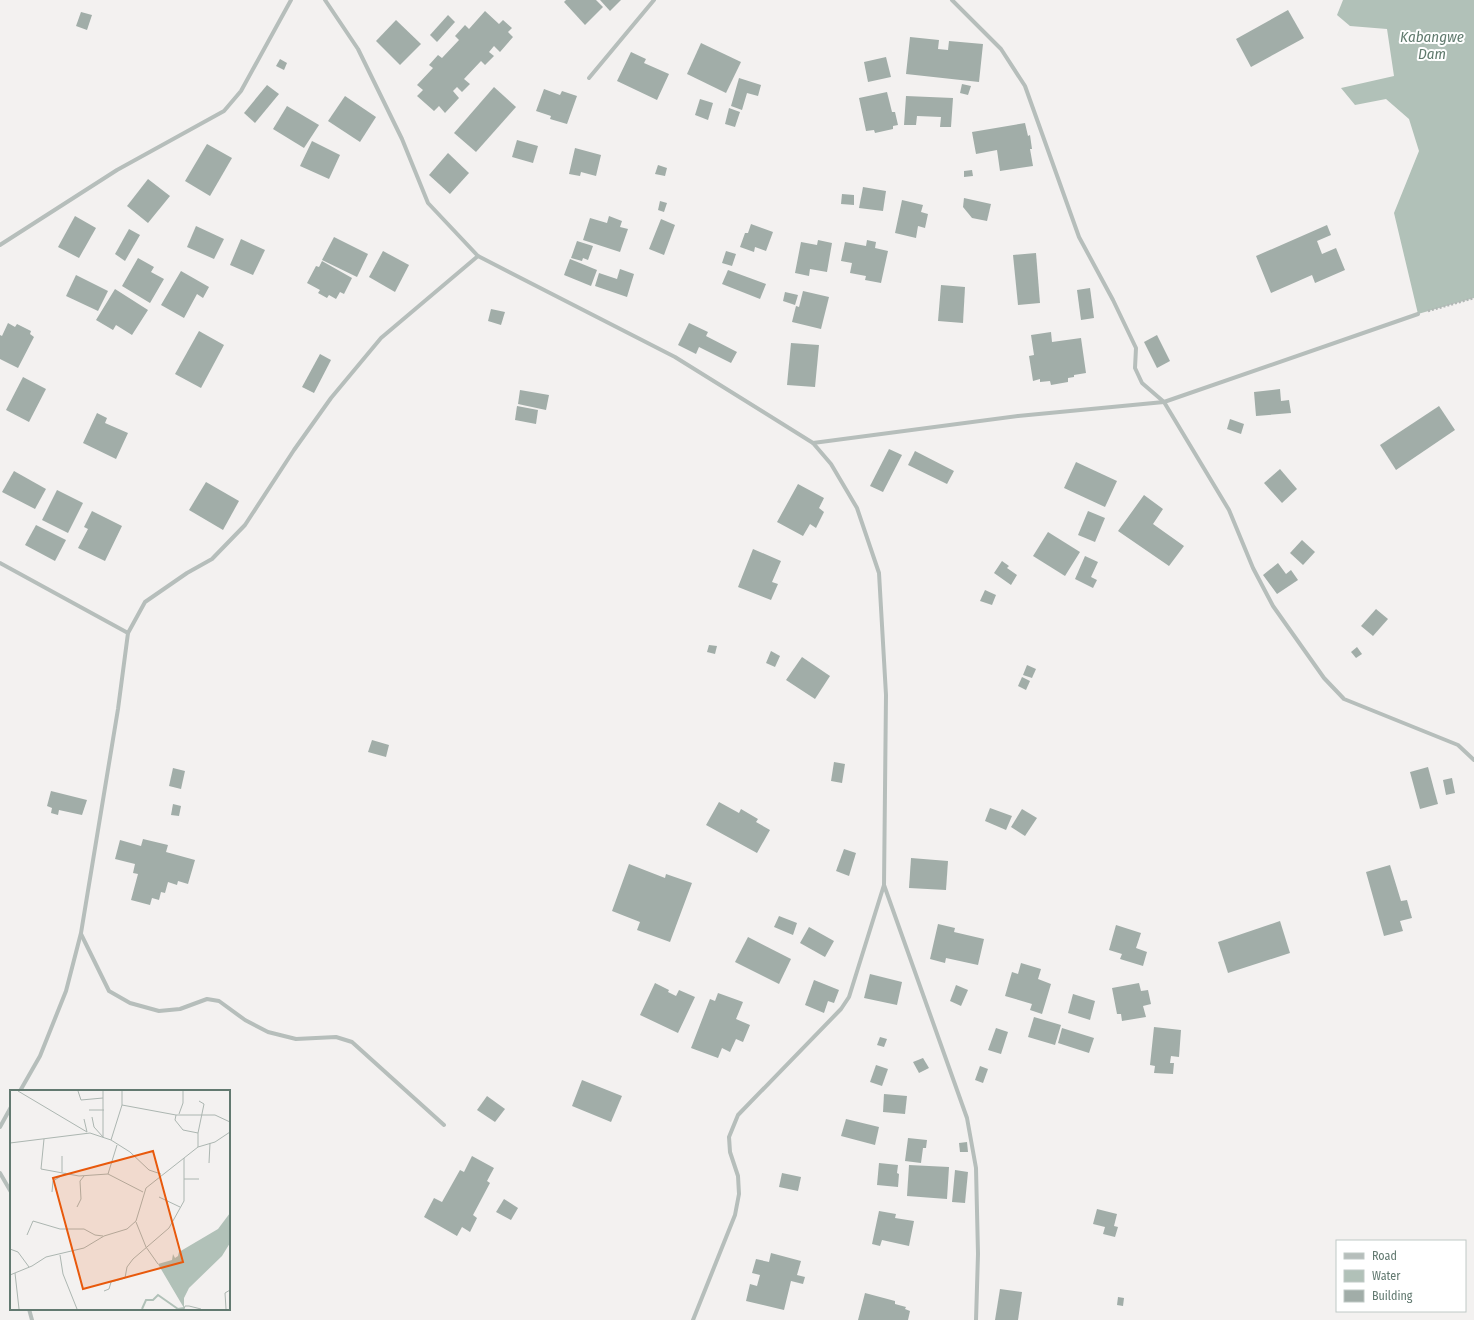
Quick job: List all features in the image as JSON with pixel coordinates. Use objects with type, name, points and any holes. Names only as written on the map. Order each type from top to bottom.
[{"type":"street","points":[[0,245],[117,170],[224,111],[241,91],[291,0]]},
{"type":"street","points":[[325,0],[358,48],[402,139],[428,203],[478,256],[675,357],[813,442],[831,464],[857,508],[879,573],[886,695],[884,885],[849,997],[841,1009],[738,1115],[729,1137],[730,1152],[738,1176],[739,1194],[735,1215],[693,1320]]},
{"type":"street","points":[[589,78],[654,0]]},
{"type":"street","points":[[952,0],[1001,49],[1025,86],[1079,237],[1113,300],[1136,348],[1135,368],[1142,383],[1164,402],[1229,510],[1253,568],[1273,606],[1324,678],[1344,699],[1458,745],[1474,760]]},
{"type":"street","points":[[21,1090],[40,1056],[66,991],[81,934],[118,709],[128,633],[145,602],[187,573],[212,559],[245,525],[294,450],[331,398],[381,338],[478,256]]},
{"type":"street","points":[[813,442],[1018,416],[1164,402],[1418,314]]},
{"type":"street","points":[[0,563],[128,633]]},
{"type":"street","points":[[884,885],[967,1118],[976,1168],[978,1254],[976,1320]]},
{"type":"street","points":[[81,934],[109,991],[130,1003],[159,1011],[180,1009],[207,999],[219,1001],[245,1020],[268,1032],[296,1039],[336,1037],[352,1042],[444,1125]]},
{"type":"street","points":[[0,1127],[10,1109]]},
{"type":"street","points":[[0,1173],[10,1190]]},
{"type":"street","points":[[29,1310],[32,1320]]},
{"type":"path","points":[[1418,314],[1474,298]]},
{"type":"water","name":"Kabangwe Dam","points":[[1343,0],[1474,0],[1474,298],[1418,314],[1394,213],[1419,151],[1409,119],[1386,99],[1355,105],[1341,88],[1394,76],[1387,29],[1350,26],[1337,15]]},
{"type":"building","points":[[566,0],[596,0],[603,7],[585,25],[564,2]]},
{"type":"building","points":[[600,0],[621,0],[610,11]]},
{"type":"building","points":[[1288,10],[1304,38],[1251,67],[1236,39]]},
{"type":"building","points":[[485,11],[499,24],[503,20],[512,28],[508,32],[513,37],[500,52],[494,46],[489,52],[494,56],[485,65],[481,61],[464,79],[470,84],[462,92],[457,87],[453,91],[459,98],[445,113],[439,106],[434,111],[417,96],[423,90],[417,85],[433,68],[429,65],[438,55],[442,58],[459,40],[455,36],[465,25],[469,29]]},
{"type":"building","points":[[81,12],[92,15],[87,30],[76,26]]},
{"type":"building","points":[[448,15],[455,22],[437,42],[430,35]]},
{"type":"building","points":[[396,20],[421,44],[400,65],[376,41]]},
{"type":"building","points":[[910,37],[939,40],[938,49],[948,50],[949,41],[983,44],[979,82],[906,74]]},
{"type":"building","points":[[701,43],[741,62],[726,93],[687,74]]},
{"type":"building","points":[[631,52],[646,59],[644,63],[669,74],[657,100],[617,81]]},
{"type":"building","points":[[886,57],[891,77],[868,82],[864,62]]},
{"type":"building","points":[[280,59],[287,63],[284,70],[276,66]]},
{"type":"building","points":[[739,78],[761,85],[758,96],[747,93],[742,110],[731,106]]},
{"type":"building","points":[[962,84],[971,86],[968,95],[960,93]]},
{"type":"building","points":[[267,85],[279,94],[255,123],[244,113]]},
{"type":"building","points":[[494,87],[516,107],[476,152],[454,133]]},
{"type":"building","points":[[544,89],[560,95],[562,91],[577,96],[567,124],[550,119],[551,116],[536,111]]},
{"type":"building","points":[[887,92],[892,112],[895,112],[898,125],[893,126],[893,129],[875,133],[874,130],[866,131],[859,98]]},
{"type":"building","points":[[345,96],[376,117],[360,142],[328,121]]},
{"type":"building","points":[[906,96],[953,98],[951,127],[940,127],[941,117],[917,116],[916,125],[904,125]]},
{"type":"building","points":[[700,99],[713,103],[708,120],[695,115]]},
{"type":"building","points":[[287,106],[319,125],[304,148],[273,129]]},
{"type":"building","points":[[729,108],[740,112],[735,127],[725,124]]},
{"type":"building","points":[[1025,123],[1028,136],[1030,135],[1032,149],[1030,149],[1033,166],[1000,171],[997,150],[976,154],[972,132]]},
{"type":"building","points":[[517,140],[538,146],[533,163],[512,157]]},
{"type":"building","points":[[312,141],[340,155],[329,179],[300,166]]},
{"type":"building","points":[[207,144],[232,158],[210,196],[185,181]]},
{"type":"building","points":[[575,148],[601,155],[596,176],[581,172],[580,176],[569,174]]},
{"type":"building","points":[[448,153],[469,173],[450,194],[429,175]]},
{"type":"building","points":[[658,165],[667,168],[665,176],[655,174]]},
{"type":"building","points":[[972,170],[973,176],[964,177],[964,171]]},
{"type":"building","points":[[148,179],[170,196],[148,223],[127,206]]},
{"type":"building","points":[[863,187],[886,191],[883,211],[859,208]]},
{"type":"building","points":[[842,194],[854,195],[854,205],[841,204]]},
{"type":"building","points":[[964,198],[991,204],[987,221],[972,218],[963,207]]},
{"type":"building","points":[[902,200],[923,205],[921,212],[928,214],[925,228],[918,226],[916,238],[895,233]]},
{"type":"building","points":[[660,201],[667,203],[664,212],[658,210]]},
{"type":"building","points":[[75,216],[96,228],[79,258],[58,247]]},
{"type":"building","points":[[609,216],[622,221],[620,227],[628,229],[620,252],[583,240],[590,218],[607,223]]},
{"type":"building","points":[[661,219],[675,225],[664,255],[649,249]]},
{"type":"building","points":[[751,224],[773,232],[766,251],[755,247],[754,252],[740,247],[745,233],[748,233]]},
{"type":"building","points":[[1327,225],[1331,235],[1317,241],[1322,254],[1336,248],[1345,270],[1315,283],[1312,275],[1271,293],[1256,256]]},
{"type":"building","points":[[196,226],[224,239],[214,259],[187,247]]},
{"type":"building","points":[[129,229],[140,235],[125,261],[115,254]]},
{"type":"building","points":[[334,237],[368,254],[357,277],[322,260]]},
{"type":"building","points":[[241,239],[265,250],[253,275],[230,265]]},
{"type":"building","points":[[818,240],[832,243],[827,272],[810,269],[809,276],[795,273],[801,242],[817,245]]},
{"type":"building","points":[[867,240],[876,242],[875,248],[888,251],[881,283],[865,280],[866,276],[850,273],[852,263],[841,261],[845,242],[866,246]]},
{"type":"building","points":[[577,241],[593,246],[588,260],[583,258],[582,261],[571,258]]},
{"type":"building","points":[[383,251],[409,265],[395,292],[369,277]]},
{"type":"building","points":[[726,251],[736,254],[732,266],[722,263]]},
{"type":"building","points":[[1036,253],[1040,303],[1018,305],[1013,255]]},
{"type":"building","points":[[138,258],[154,267],[151,272],[164,279],[150,303],[122,286]]},
{"type":"building","points":[[570,259],[597,270],[591,286],[564,275]]},
{"type":"building","points":[[322,261],[352,278],[344,294],[340,292],[336,299],[329,295],[327,298],[318,293],[320,290],[307,283],[316,266],[319,267]]},
{"type":"building","points":[[620,269],[634,274],[627,297],[595,286],[599,273],[617,279]]},
{"type":"building","points":[[728,270],[766,284],[760,299],[722,284]]},
{"type":"building","points":[[181,271],[209,287],[203,298],[197,294],[184,318],[161,305]]},
{"type":"building","points":[[76,275],[108,291],[98,311],[66,296]]},
{"type":"building","points":[[941,285],[965,287],[963,323],[938,321]]},
{"type":"building","points":[[1090,288],[1094,318],[1081,320],[1077,290]]},
{"type":"building","points":[[115,289],[148,310],[132,335],[116,325],[113,330],[96,320]]},
{"type":"building","points":[[803,291],[829,297],[821,329],[792,322],[796,306],[799,307]]},
{"type":"building","points":[[785,292],[798,295],[795,305],[783,301]]},
{"type":"building","points":[[491,309],[505,312],[501,325],[488,321]]},
{"type":"building","points":[[8,323],[15,327],[17,324],[31,331],[30,334],[34,337],[18,368],[0,359],[0,335],[2,336]]},
{"type":"building","points":[[689,323],[708,332],[706,336],[737,352],[731,363],[699,347],[696,354],[678,345]]},
{"type":"building","points":[[199,331],[224,345],[201,388],[175,374]]},
{"type":"building","points":[[1051,332],[1052,342],[1081,338],[1086,373],[1074,375],[1074,377],[1068,378],[1068,382],[1051,385],[1050,381],[1040,382],[1040,379],[1033,381],[1029,356],[1034,355],[1031,335]]},
{"type":"building","points":[[1157,335],[1170,361],[1157,368],[1144,342]]},
{"type":"building","points":[[791,343],[819,345],[815,387],[787,385]]},
{"type":"building","points":[[320,354],[331,360],[314,393],[302,387]]},
{"type":"building","points":[[23,377],[46,389],[29,422],[6,410]]},
{"type":"building","points":[[1280,389],[1281,401],[1289,400],[1291,413],[1256,416],[1254,392]]},
{"type":"building","points":[[520,390],[549,395],[546,410],[518,404]]},
{"type":"building","points":[[517,406],[538,410],[536,424],[515,420]]},
{"type":"building","points":[[1439,406],[1455,430],[1396,470],[1380,445]]},
{"type":"building","points":[[97,413],[107,418],[105,423],[128,433],[116,459],[83,443]]},
{"type":"building","points":[[1230,419],[1244,424],[1241,434],[1227,429]]},
{"type":"building","points":[[889,449],[902,455],[883,492],[870,486]]},
{"type":"building","points":[[915,451],[954,471],[947,484],[908,465]]},
{"type":"building","points":[[1076,462],[1117,481],[1105,507],[1064,488]]},
{"type":"building","points":[[1280,469],[1297,489],[1282,503],[1264,483]]},
{"type":"building","points":[[14,471],[46,489],[35,509],[2,492]]},
{"type":"building","points":[[206,482],[239,501],[223,530],[189,510]]},
{"type":"building","points":[[798,484],[824,498],[819,508],[824,512],[816,528],[810,524],[803,536],[777,522]]},
{"type":"building","points":[[57,490],[83,503],[68,533],[42,520]]},
{"type":"building","points":[[1144,495],[1163,509],[1153,524],[1184,546],[1169,566],[1118,531]]},
{"type":"building","points":[[92,511],[122,526],[105,561],[78,548],[88,529],[84,527]]},
{"type":"building","points":[[1088,511],[1105,518],[1095,542],[1078,535]]},
{"type":"building","points":[[36,525],[66,540],[55,561],[25,545]]},
{"type":"building","points":[[1048,532],[1080,552],[1065,576],[1033,556]]},
{"type":"building","points":[[1302,540],[1315,552],[1303,565],[1290,553]]},
{"type":"building","points":[[753,549],[781,561],[772,582],[778,584],[771,600],[738,587]]},
{"type":"building","points":[[1085,556],[1098,562],[1091,577],[1097,580],[1093,588],[1075,579]]},
{"type":"building","points":[[1002,561],[1009,566],[1007,568],[1017,575],[1011,585],[994,573]]},
{"type":"building","points":[[1278,563],[1286,574],[1291,570],[1298,580],[1277,594],[1263,575]]},
{"type":"building","points":[[985,590],[996,595],[992,605],[980,601]]},
{"type":"building","points":[[1376,609],[1388,619],[1373,636],[1361,626]]},
{"type":"building","points":[[709,645],[717,646],[715,654],[707,652]]},
{"type":"building","points":[[1357,647],[1362,654],[1356,658],[1351,652]]},
{"type":"building","points":[[771,651],[780,656],[775,667],[766,663]]},
{"type":"building","points":[[802,657],[830,676],[815,699],[786,680]]},
{"type":"building","points":[[1027,665],[1036,669],[1032,678],[1023,675]]},
{"type":"building","points":[[1022,677],[1030,681],[1026,690],[1018,686]]},
{"type":"building","points":[[372,740],[389,745],[386,757],[368,752]]},
{"type":"building","points":[[834,762],[845,764],[842,783],[831,781]]},
{"type":"building","points":[[1428,767],[1438,804],[1420,809],[1410,772]]},
{"type":"building","points":[[173,768],[185,771],[181,789],[169,786]]},
{"type":"building","points":[[1452,778],[1455,793],[1446,795],[1443,780]]},
{"type":"building","points":[[51,791],[87,800],[82,815],[59,810],[58,815],[51,813],[52,808],[47,806]]},
{"type":"building","points":[[719,802],[739,813],[741,809],[758,819],[756,822],[770,830],[757,853],[706,825]]},
{"type":"building","points":[[173,804],[181,806],[179,816],[171,815]]},
{"type":"building","points":[[990,808],[1012,816],[1006,830],[985,821]]},
{"type":"building","points":[[1022,809],[1037,818],[1025,836],[1011,827]]},
{"type":"building","points":[[143,839],[168,845],[166,852],[195,860],[188,884],[178,881],[177,885],[168,882],[165,893],[161,892],[159,900],[152,898],[150,905],[131,900],[138,874],[133,873],[135,864],[115,859],[120,840],[141,846]]},
{"type":"building","points":[[844,849],[856,853],[849,876],[836,871]]},
{"type":"building","points":[[911,858],[948,861],[946,890],[909,888]]},
{"type":"building","points":[[629,864],[665,878],[666,874],[692,883],[670,942],[637,930],[640,922],[612,911]]},
{"type":"building","points":[[1390,865],[1401,901],[1407,900],[1412,918],[1400,921],[1403,931],[1384,936],[1366,872]]},
{"type":"building","points":[[779,916],[797,923],[793,935],[774,927]]},
{"type":"building","points":[[1280,921],[1290,953],[1228,973],[1218,942]]},
{"type":"building","points":[[938,924],[955,928],[954,932],[984,939],[978,965],[946,958],[945,963],[930,959]]},
{"type":"building","points":[[1116,925],[1141,933],[1136,948],[1147,952],[1143,966],[1120,959],[1122,954],[1109,950]]},
{"type":"building","points":[[809,927],[834,941],[825,957],[800,943]]},
{"type":"building","points":[[748,937],[791,959],[779,984],[735,962]]},
{"type":"building","points":[[1021,963],[1041,969],[1038,979],[1051,984],[1042,1014],[1030,1010],[1032,1004],[1005,996],[1012,972],[1018,974]]},
{"type":"building","points":[[870,974],[902,982],[897,1005],[864,998]]},
{"type":"building","points":[[814,980],[839,990],[834,1003],[828,1001],[824,1013],[805,1005]]},
{"type":"building","points":[[655,983],[669,990],[668,992],[676,996],[679,990],[695,997],[678,1033],[640,1015]]},
{"type":"building","points":[[1139,983],[1141,991],[1148,990],[1151,1004],[1143,1006],[1146,1017],[1122,1021],[1121,1014],[1117,1014],[1112,988]]},
{"type":"building","points":[[956,985],[968,990],[961,1006],[950,1001]]},
{"type":"building","points":[[718,993],[743,1002],[736,1019],[750,1025],[743,1042],[736,1039],[730,1052],[722,1048],[718,1058],[691,1048],[710,999],[715,1001]]},
{"type":"building","points":[[1073,994],[1095,1001],[1090,1020],[1068,1013]]},
{"type":"building","points":[[1034,1017],[1061,1025],[1055,1045],[1028,1037]]},
{"type":"building","points":[[1154,1027],[1181,1030],[1179,1057],[1171,1056],[1170,1063],[1174,1063],[1173,1074],[1154,1073],[1155,1066],[1150,1065]]},
{"type":"building","points":[[996,1028],[1008,1032],[1001,1054],[988,1050]]},
{"type":"building","points":[[1062,1028],[1094,1038],[1089,1053],[1058,1043]]},
{"type":"building","points":[[880,1037],[887,1039],[884,1047],[877,1045]]},
{"type":"building","points":[[923,1058],[929,1068],[919,1073],[913,1062]]},
{"type":"building","points":[[876,1065],[888,1069],[882,1086],[870,1082]]},
{"type":"building","points":[[980,1066],[988,1069],[983,1083],[975,1080]]},
{"type":"building","points":[[582,1080],[622,1096],[611,1122],[572,1106]]},
{"type":"building","points":[[884,1094],[907,1096],[905,1114],[883,1112]]},
{"type":"building","points":[[487,1096],[505,1109],[495,1122],[477,1110]]},
{"type":"building","points":[[846,1119],[879,1127],[875,1145],[841,1136]]},
{"type":"building","points":[[908,1138],[927,1140],[926,1148],[923,1148],[921,1163],[905,1161]]},
{"type":"building","points":[[967,1142],[968,1152],[960,1152],[959,1143]]},
{"type":"building","points":[[472,1156],[494,1168],[487,1181],[490,1183],[473,1215],[477,1218],[470,1232],[462,1227],[457,1236],[424,1217],[434,1198],[442,1202],[460,1170],[464,1172]]},
{"type":"building","points":[[879,1163],[898,1165],[898,1187],[877,1185]]},
{"type":"building","points":[[909,1165],[949,1167],[947,1199],[907,1196]]},
{"type":"building","points":[[955,1170],[968,1172],[965,1203],[952,1202]]},
{"type":"building","points":[[782,1173],[801,1177],[798,1191],[779,1187]]},
{"type":"building","points":[[504,1199],[518,1208],[511,1220],[496,1212]]},
{"type":"building","points":[[1097,1209],[1117,1214],[1114,1226],[1118,1227],[1115,1237],[1103,1234],[1105,1227],[1093,1224]]},
{"type":"building","points":[[879,1211],[896,1214],[895,1218],[914,1221],[909,1246],[882,1240],[880,1246],[872,1244]]},
{"type":"building","points":[[771,1253],[801,1261],[797,1275],[805,1277],[803,1284],[791,1281],[784,1310],[746,1301],[750,1284],[757,1286],[760,1275],[752,1273],[756,1259],[769,1262]]},
{"type":"building","points":[[1000,1289],[1022,1292],[1018,1320],[995,1320]]},
{"type":"building","points":[[865,1293],[895,1301],[895,1304],[906,1307],[905,1309],[910,1311],[908,1320],[858,1320]]},
{"type":"building","points":[[1118,1297],[1124,1298],[1123,1306],[1117,1305]]}]
